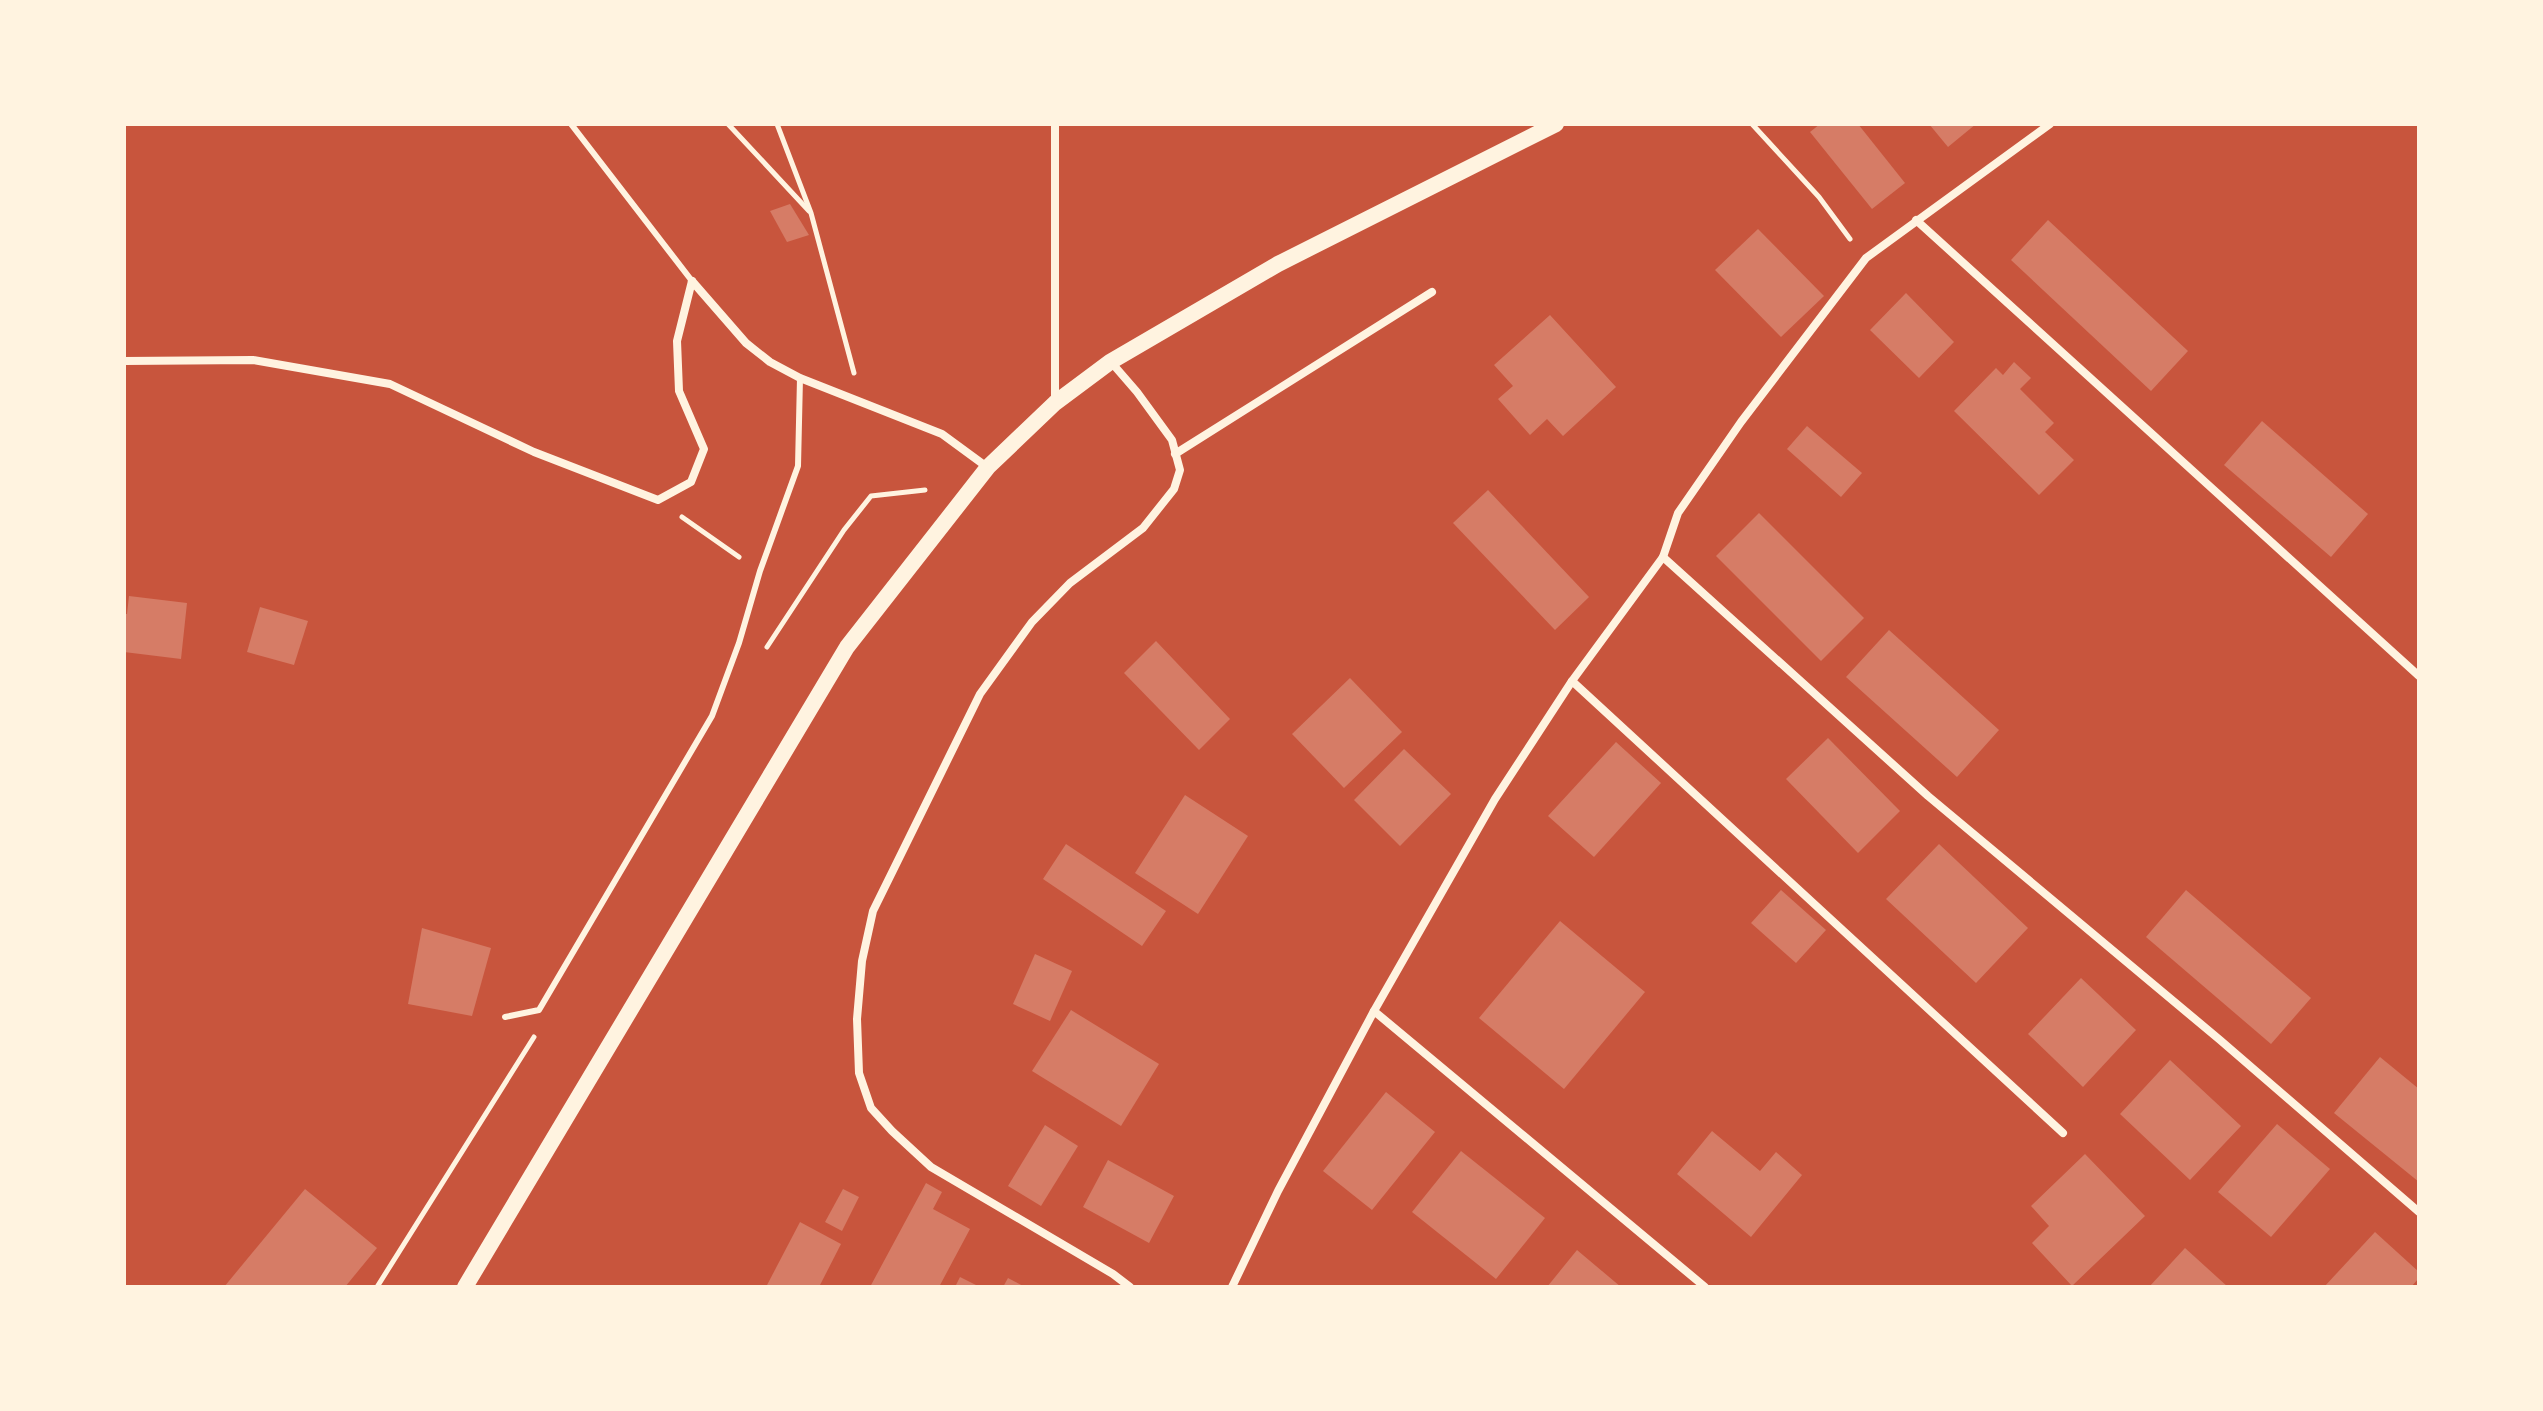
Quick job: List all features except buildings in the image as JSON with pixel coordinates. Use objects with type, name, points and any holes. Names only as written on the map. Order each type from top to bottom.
[{"type":"main road","points":[[467,1286],[847,647],[988,467],[1055,403],[1110,362],[1278,264],[1556,124]]},
{"type":"street","points":[[1055,124],[1055,403]]},
{"type":"street","points":[[1232,1287],[1278,1191],[1374,1011],[1495,799],[1572,681],[1663,557],[1678,513],[1741,422],[1866,258],[2050,124]]},
{"type":"street","points":[[1916,220],[2419,676]]},
{"type":"street","points":[[692,281],[746,343],[770,362],[800,378],[942,434],[988,467]]},
{"type":"street","points":[[124,361],[253,360],[390,384],[534,452],[658,500],[691,482],[704,449],[679,391],[677,341],[692,281]]},
{"type":"street","points":[[1175,454],[1432,292]]},
{"type":"street","points":[[1110,362],[1137,392],[1172,440],[1180,470],[1174,489],[1143,528],[1070,583],[1032,622],[980,694],[873,911],[862,961],[857,1019],[859,1073],[871,1108],[892,1131],[931,1167],[1130,1287]]},
{"type":"street","points":[[1663,557],[1928,796],[2208,1030],[2419,1212]]},
{"type":"street","points":[[1572,681],[2063,1133]]},
{"type":"street","points":[[1374,1011],[1705,1287]]},
{"type":"lane","points":[[571,124],[692,281]]},
{"type":"lane","points":[[505,1017],[539,1010],[572,949],[655,816],[712,716],[798,466],[800,378]]},
{"type":"path","points":[[728,124],[811,213]]},
{"type":"path","points":[[777,124],[811,213],[861,401]]},
{"type":"path","points":[[1752,124],[1819,197],[1866,258]]},
{"type":"path","points":[[844,530],[871,496],[925,490]]},
{"type":"path","points":[[658,500],[760,571]]}]
